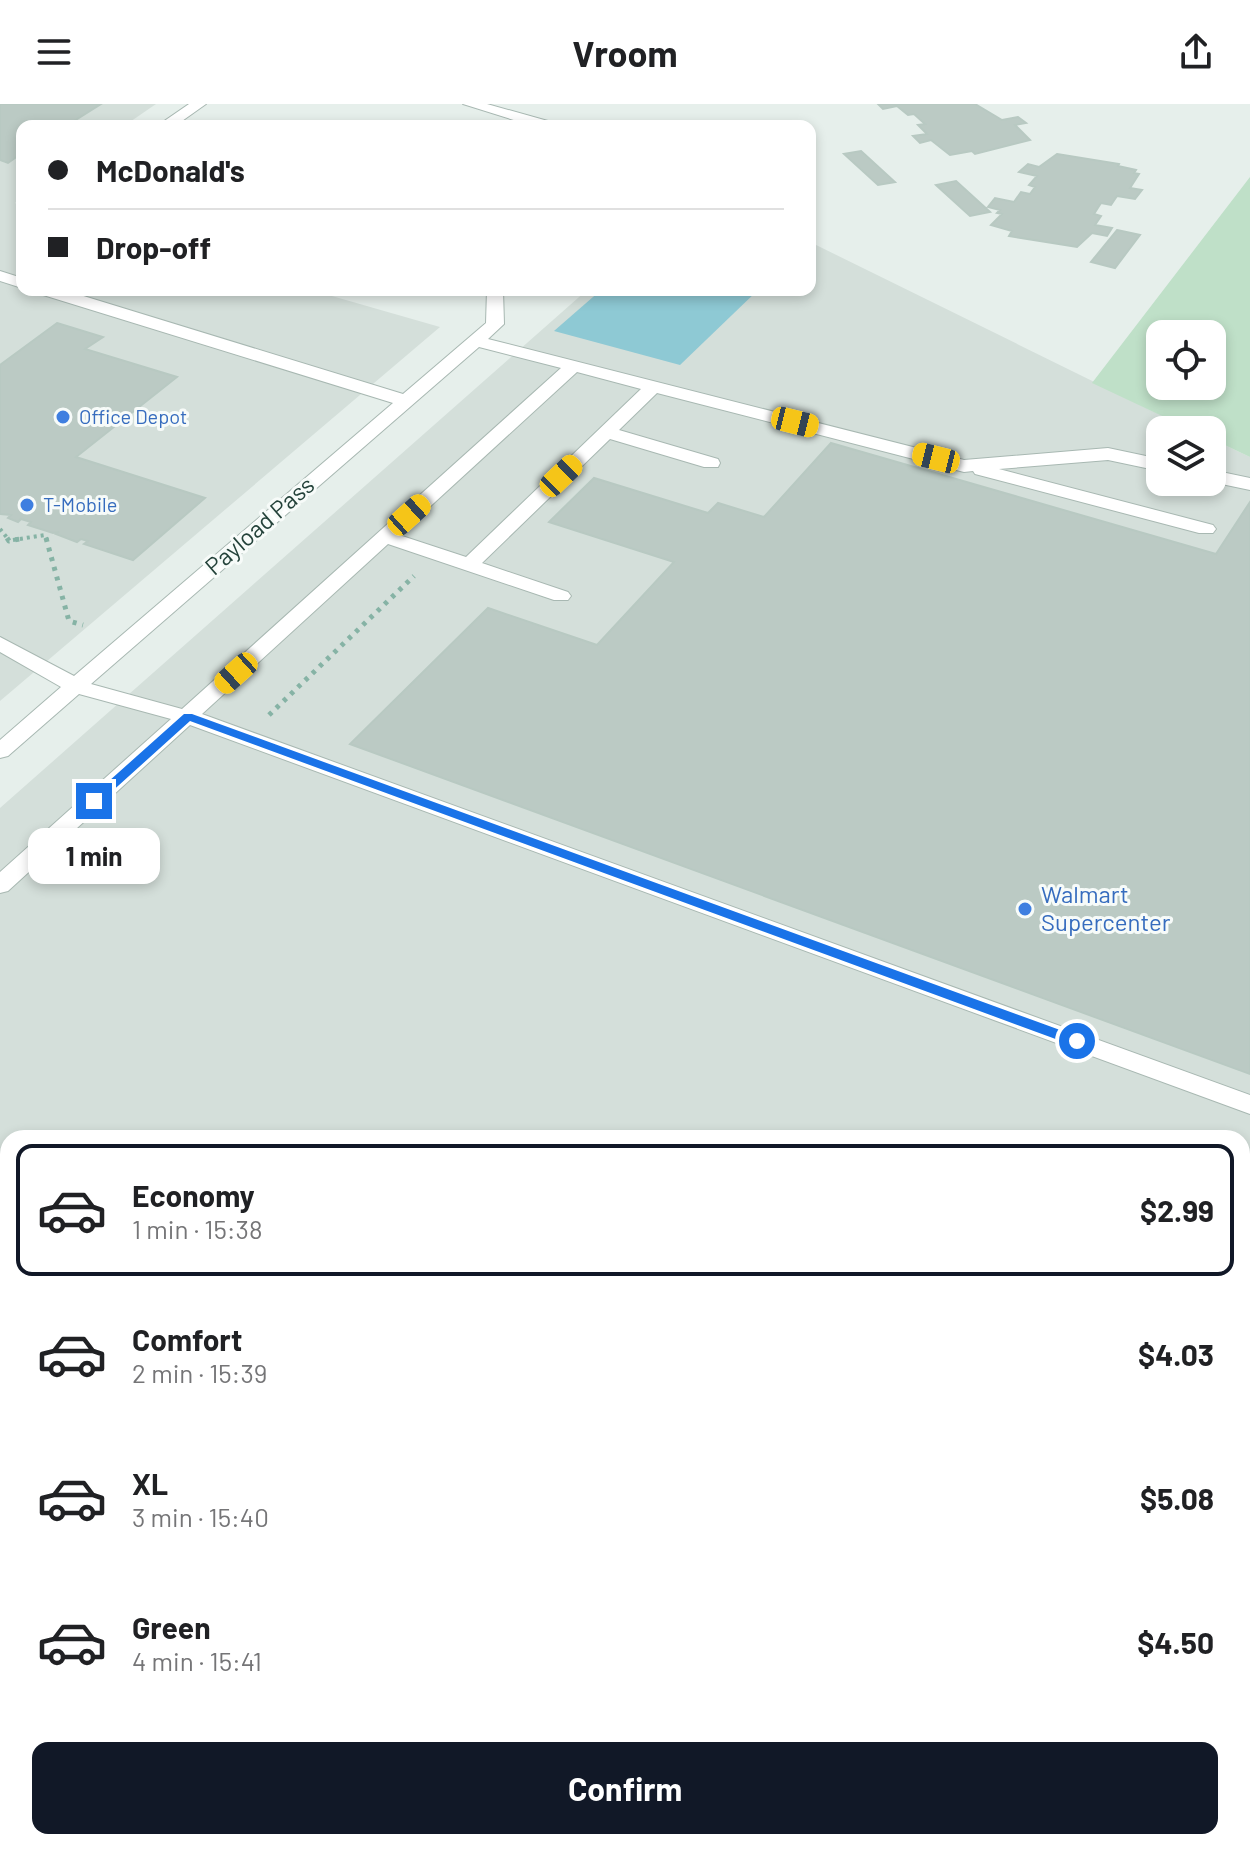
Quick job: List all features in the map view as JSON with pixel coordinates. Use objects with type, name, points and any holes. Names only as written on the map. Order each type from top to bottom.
[{"type":"street","points":[[174,120],[199,104]]},
{"type":"street","points":[[470,104],[528,120]]},
{"type":"street","points":[[65,296],[405,401]]},
{"type":"street","name":"Payload Pass","points":[[0,751],[495,324],[495,296]]},
{"type":"street","points":[[476,341],[1206,529]]},
{"type":"street","points":[[0,885],[574,366]]},
{"type":"street","points":[[469,565],[654,386]]},
{"type":"street","points":[[607,432],[711,463]]},
{"type":"street","points":[[964,466],[1108,454],[1146,462]]},
{"type":"street","points":[[1226,479],[1250,484]]},
{"type":"street","points":[[386,537],[561,596]]},
{"type":"street","points":[[0,643],[75,686],[188,717],[1250,1105]]},
{"type":"path","points":[[0,529],[9,541],[45,535],[69,621],[83,625]]},
{"type":"path","points":[[260,724],[414,576]]},
{"type":"shaded area","points":[[0,104],[156,104],[133,120],[16,120],[16,296],[332,296],[440,327],[0,701]]},
{"type":"shaded area","points":[[816,245],[1164,416],[1146,416],[1146,496],[1226,496],[1226,446],[1250,457],[1250,1130],[0,1130],[0,808],[580,296],[816,296]]},
{"type":"green space","points":[[1250,177],[1250,457],[1226,446],[1226,416],[1162,416],[1092,383]]},
{"type":"water","points":[[594,296],[752,296],[680,365],[554,331]]},
{"type":"building","points":[[0,104],[101,104],[76,120],[16,120],[16,157],[8,163],[0,160]]},
{"type":"building","points":[[878,104],[975,104],[1002,120],[1018,117],[1026,123],[1015,125],[1030,140],[975,154],[972,151],[950,155],[931,140],[920,143],[913,136],[927,134],[918,125],[925,124],[914,114],[908,115],[897,106],[883,109]]},
{"type":"building","points":[[861,151],[895,182],[878,185],[844,154]]},
{"type":"building","points":[[1057,154],[1119,164],[1139,174],[1130,188],[1142,190],[1135,199],[1117,196],[1111,205],[1101,203],[1094,214],[1101,216],[1095,225],[1112,228],[1107,236],[1092,233],[1077,247],[1009,236],[1012,231],[991,225],[1002,214],[997,213],[1000,210],[988,207],[995,198],[1014,202],[1021,192],[1030,194],[1035,187],[1029,185],[1037,176],[1019,172],[1028,164],[1039,167]]},
{"type":"building","points":[[956,181],[990,212],[970,216],[936,185]]},
{"type":"building","points":[[1117,230],[1140,235],[1115,268],[1091,262]]},
{"type":"building","name":"Office Depot","points":[[57,323],[103,337],[85,349],[177,377],[76,457],[205,498],[133,560],[84,544],[88,541],[81,539],[77,542],[56,534],[59,532],[53,533],[28,525],[31,522],[21,519],[18,522],[8,518],[11,515],[0,514],[0,365]]},
{"type":"building","name":"Walmart Supercenter","points":[[831,443],[1216,554],[1250,502],[1250,1074],[350,744],[488,608],[597,645],[674,562],[549,522],[594,478],[708,513],[718,503],[764,517]]},
{"type":"place","name":"Office Depot","points":[[63,417]]},
{"type":"place","name":"T-Mobile","points":[[27,505]]},
{"type":"place","name":"Walmart Supercenter","points":[[1025,909]]},
{"type":"route","points":[[94,801],[188,717],[1077,1041]]}]
